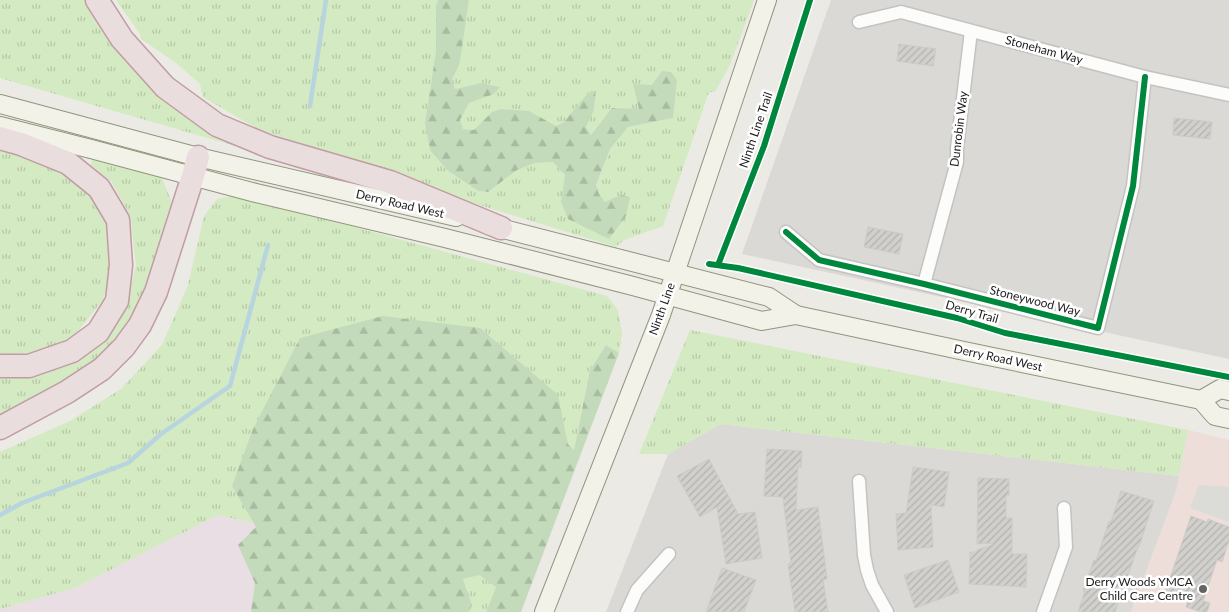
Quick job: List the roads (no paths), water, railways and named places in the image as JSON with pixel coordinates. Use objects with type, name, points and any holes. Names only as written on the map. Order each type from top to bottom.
[{"type":"highway","points":[[97,0],[122,39],[165,87],[217,125],[270,146],[390,182],[501,228]]},
{"type":"highway","points":[[0,138],[21,144],[68,164],[98,188],[118,220],[121,265],[117,301],[98,332],[72,351],[29,366],[0,366]]},
{"type":"highway","points":[[0,428],[67,392],[102,369],[124,347],[140,325],[156,292],[196,166]]},
{"type":"main road","name":"Ninth Line","points":[[544,612],[668,295],[767,0]]},
{"type":"main road","name":"Derry Road West","points":[[0,104],[196,166],[256,193],[445,238],[762,321],[796,315]]},
{"type":"main road","name":"Derry Road West","points":[[0,126],[91,149],[196,166],[501,228],[769,297],[796,315],[1201,400]]},
{"type":"main road","points":[[1229,391],[1220,390],[1201,400],[1214,416],[1229,419]]},
{"type":"street","name":"Stoneham Way","points":[[859,22],[901,12],[1146,77],[1229,95]]},
{"type":"street","name":"Dunrobin Way","points":[[924,284],[957,162],[971,31]]},
{"type":"street","name":"Stoneywood Way","points":[[786,232],[820,260],[1098,328],[1132,186],[1146,77]]},
{"type":"street","points":[[859,481],[864,555],[867,570],[872,585],[887,612]]},
{"type":"street","points":[[1043,612],[1066,546],[1064,508]]},
{"type":"street","points":[[627,612],[637,590],[669,554]]},
{"type":"waterway","points":[[310,106],[326,0]]},
{"type":"waterway","points":[[0,515],[22,503],[128,463],[161,434],[230,386],[268,245]]},
{"type":"place","name":"Derry Woods YMCA Child Care Centre","points":[[1203,589]]}]
